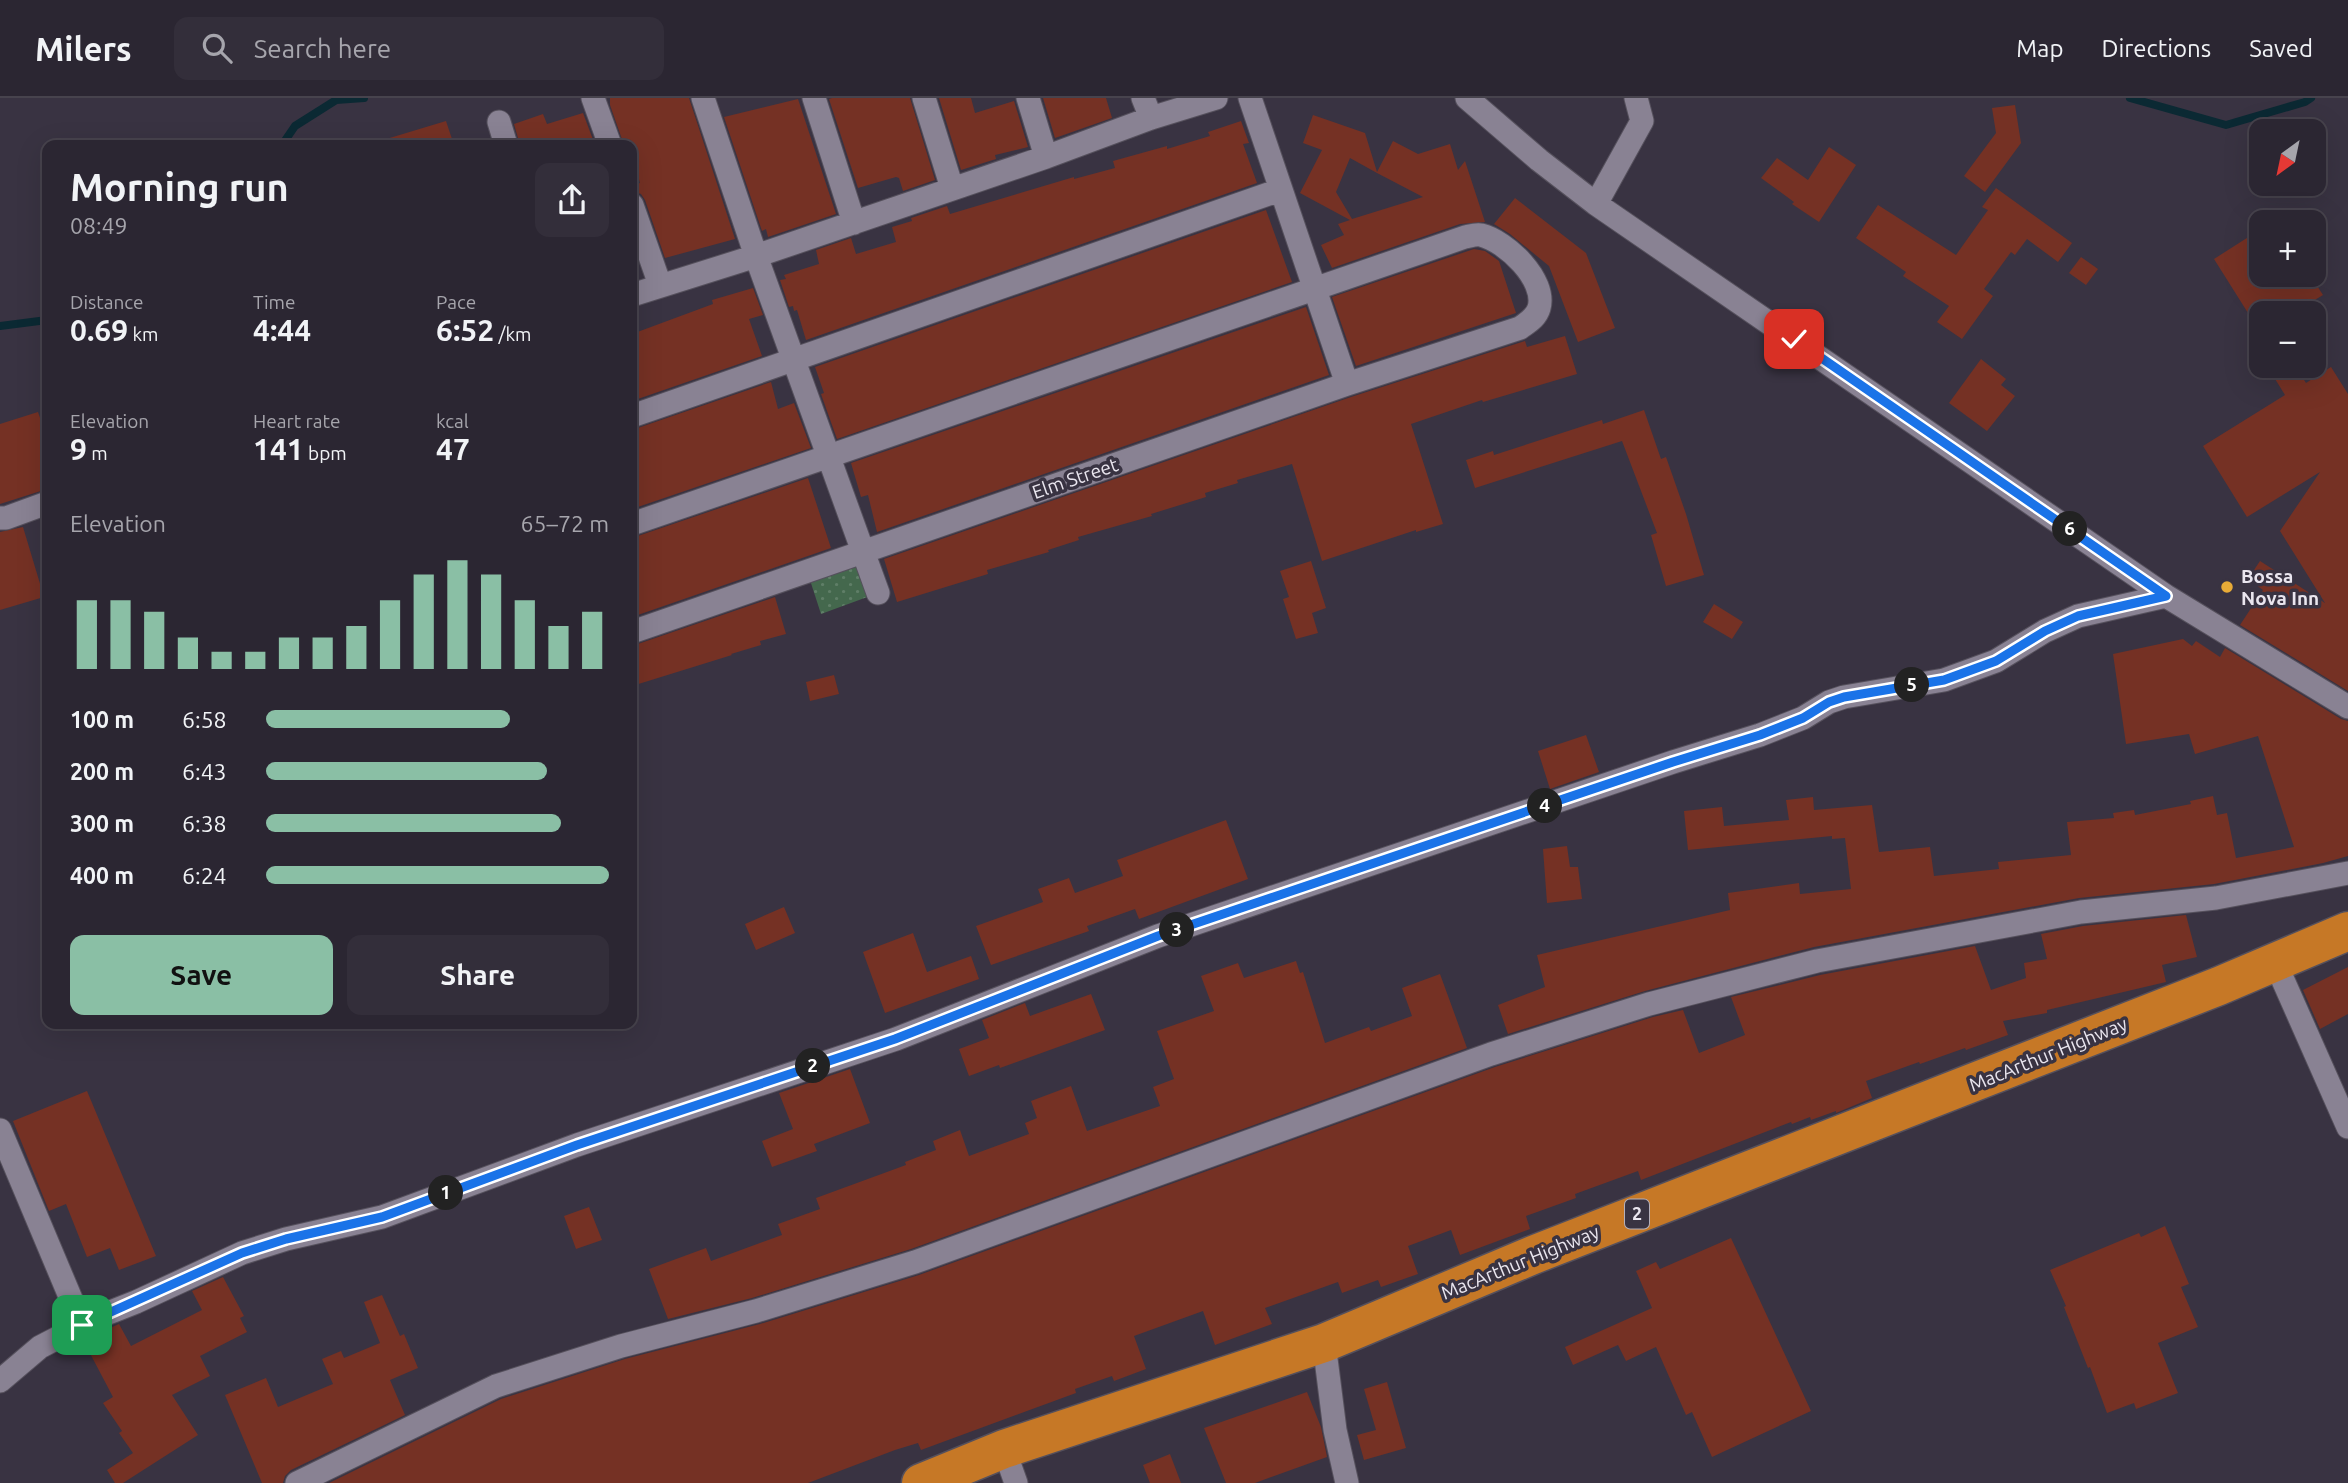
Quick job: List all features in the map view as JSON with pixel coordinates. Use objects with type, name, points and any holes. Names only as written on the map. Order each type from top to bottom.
[{"type":"highway","name":"MacArthur Highway","points":[[921,1483],[1010,1466],[1324,1343],[1533,1255],[2348,931]]},
{"type":"street","points":[[593,98],[608,140]]},
{"type":"street","points":[[703,98],[756,256],[878,593]]},
{"type":"street","points":[[814,98],[854,223]]},
{"type":"street","points":[[924,98],[952,188]]},
{"type":"street","points":[[1028,98],[1046,157]]},
{"type":"street","points":[[637,293],[756,256],[1046,157],[1147,108],[1216,98]]},
{"type":"street","points":[[1250,98],[1347,384]]},
{"type":"street","points":[[1467,98],[1539,160],[1596,204],[2166,596],[2348,707]]},
{"type":"street","points":[[1596,204],[1642,121],[1636,98]]},
{"type":"street","points":[[499,122],[504,140]]},
{"type":"street","points":[[637,414],[1280,190]]},
{"type":"street","points":[[637,219],[660,285]]},
{"type":"street","name":"Elm Street","points":[[637,630],[1347,384],[1520,328],[1534,318],[1540,297],[1531,272],[1504,247],[1478,234],[1314,289]]},
{"type":"street","points":[[637,522],[1314,289]]},
{"type":"street","points":[[0,518],[42,505]]},
{"type":"street","points":[[0,1381],[40,1348],[82,1325],[242,1253],[286,1239],[382,1217],[577,1145],[895,1039],[1158,936],[1760,735],[1796,721],[1829,702],[1944,680],[1996,661],[2045,631],[2078,616],[2166,596]]},
{"type":"street","points":[[297,1483],[496,1386],[621,1346],[756,1311],[915,1262],[1491,1054],[1649,1004],[1817,961],[2081,912],[2216,898],[2348,873]]},
{"type":"street","points":[[2275,962],[2348,1127]]},
{"type":"street","points":[[0,1130],[82,1325]]},
{"type":"street","points":[[1324,1343],[1335,1430],[1348,1483]]},
{"type":"green space","points":[[858,560],[870,596],[821,614],[809,577]]},
{"type":"building","points":[[610,98],[689,98],[735,239],[665,258],[645,200],[637,193],[637,183],[640,183],[637,172],[637,140],[622,140]]},
{"type":"building","points":[[910,98],[935,180],[903,191],[899,178],[896,177],[858,188],[829,99]]},
{"type":"building","points":[[939,98],[971,98],[975,113],[1014,101],[1028,147],[995,155],[996,159],[961,170]]},
{"type":"building","points":[[1043,98],[1106,98],[1112,118],[1055,138]]},
{"type":"building","points":[[798,99],[836,214],[768,237],[766,229],[762,231],[724,117]]},
{"type":"building","points":[[2015,105],[2021,143],[1985,192],[1964,176],[1996,133],[1992,108]]},
{"type":"building","points":[[583,113],[593,140],[519,140],[514,124],[543,114],[547,124]]},
{"type":"building","points":[[1313,115],[1365,133],[1377,172],[1393,141],[1418,154],[1450,144],[1458,170],[1465,161],[1485,222],[1460,224],[1332,268],[1321,245],[1344,235],[1338,224],[1350,220],[1300,193],[1322,150],[1303,143]],"holes":[[[1350,158],[1423,197],[1352,219],[1336,192]]]},
{"type":"building","points":[[446,121],[452,140],[383,140]]},
{"type":"building","points":[[1241,121],[1249,143],[1243,144],[1257,183],[806,340],[797,310],[794,311],[793,306],[789,307],[780,280],[786,279],[784,275],[819,264],[816,250],[851,238],[856,254],[896,242],[892,227],[912,221],[911,218],[947,206],[950,214],[1074,177],[1115,168],[1113,161],[1210,136],[1208,132]]},
{"type":"building","points":[[1829,147],[1856,165],[1819,222],[1761,178],[1777,158],[1808,180]]},
{"type":"building","points":[[1996,188],[2072,243],[2058,262],[2027,239],[2015,255],[2011,252],[1984,289],[1993,296],[1962,339],[1937,322],[1949,306],[1903,276],[1906,272],[1856,238],[1878,205],[1956,255],[1988,210],[1982,207]]},
{"type":"building","points":[[1515,198],[1586,253],[1615,328],[1578,342],[1549,266],[1494,224]]},
{"type":"building","points":[[1266,210],[1292,282],[837,439],[821,394],[824,393],[815,367]]},
{"type":"building","points":[[2249,237],[2249,287],[2318,287],[2323,295],[2313,301],[2249,301],[2248,313],[2214,259]]},
{"type":"building","points":[[1474,249],[1485,251],[1499,261],[1516,313],[1356,366],[1332,297]]},
{"type":"building","points":[[2081,257],[2098,269],[2086,285],[2069,273]]},
{"type":"building","points":[[753,288],[763,315],[749,319],[762,356],[637,399],[637,332],[713,304],[712,300]]},
{"type":"building","points":[[1306,307],[1329,375],[877,532],[868,495],[861,497],[851,463]]},
{"type":"building","points":[[1565,336],[1577,374],[1483,402],[1482,400],[1411,424],[1443,524],[1416,530],[1322,561],[1292,464],[1237,480],[1238,483],[1205,493],[1206,497],[1151,514],[1152,516],[1078,537],[1079,540],[1048,550],[1049,552],[987,570],[988,574],[897,602],[884,559],[1351,397],[1525,341],[1527,347]]},
{"type":"building","points":[[1981,359],[2006,379],[2001,385],[2015,396],[1987,431],[1949,403]]},
{"type":"building","points":[[2331,367],[2348,394],[2348,691],[2240,625],[2263,590],[2248,579],[2260,561],[2325,603],[2280,531],[2320,472],[2247,517],[2203,446],[2285,395],[2274,378],[2303,378],[2306,383],[2314,378],[2326,378],[2326,370]]},
{"type":"building","points":[[771,382],[778,409],[794,403],[811,448],[637,507],[637,428]]},
{"type":"building","points":[[1644,410],[1661,459],[1666,457],[1704,575],[1666,586],[1651,535],[1657,533],[1622,441],[1475,488],[1466,460],[1493,451],[1494,455],[1602,420],[1603,424]]},
{"type":"building","points":[[38,412],[42,424],[42,491],[0,504],[0,424]]},
{"type":"building","points":[[808,478],[831,548],[637,615],[637,536]]},
{"type":"building","points":[[23,527],[42,598],[0,610],[0,532]]},
{"type":"building","points":[[1311,561],[1326,608],[1312,613],[1318,633],[1296,639],[1283,599],[1289,597],[1280,571]]},
{"type":"building","points":[[775,597],[786,634],[760,641],[761,645],[732,655],[637,684],[637,644]]},
{"type":"building","points":[[1714,604],[1743,622],[1732,639],[1703,622]]},
{"type":"building","points":[[2183,639],[2192,646],[2196,641],[2220,657],[2225,648],[2348,721],[2348,856],[2214,884],[2079,898],[1814,947],[1645,991],[1508,1034],[1498,1005],[1545,987],[1537,955],[1730,910],[1728,893],[1799,883],[1800,894],[1851,889],[1845,838],[1832,839],[1832,836],[1688,850],[1684,811],[1722,807],[1724,826],[1789,820],[1786,800],[1813,797],[1814,810],[1872,805],[1879,852],[1930,847],[1934,876],[1999,869],[1998,862],[2071,855],[2067,822],[2114,818],[2113,813],[2134,810],[2135,815],[2191,804],[2190,801],[2213,796],[2217,815],[2227,813],[2236,858],[2294,847],[2258,736],[2195,754],[2189,734],[2126,744],[2113,654]]},
{"type":"building","points":[[834,675],[839,694],[810,701],[806,682]]},
{"type":"building","points":[[1586,735],[1599,772],[1550,789],[1538,751]]},
{"type":"building","points":[[1226,820],[1248,879],[1139,919],[1135,909],[1087,926],[1089,931],[991,965],[976,926],[1043,902],[1038,889],[1069,878],[1075,893],[1123,876],[1117,860]]},
{"type":"building","points":[[1567,846],[1570,867],[1578,867],[1582,899],[1547,903],[1543,849]]},
{"type":"building","points":[[784,907],[795,933],[756,950],[745,924]]},
{"type":"building","points":[[2186,915],[2197,957],[2162,965],[2166,982],[2047,1010],[2047,1013],[2003,1021],[2008,1035],[1866,1081],[1872,1098],[1836,1113],[1811,1120],[1810,1117],[1792,1124],[1791,1122],[1641,1180],[1638,1171],[1575,1194],[1576,1198],[1526,1216],[1530,1229],[1460,1255],[1451,1230],[1408,1246],[1418,1274],[1381,1287],[1378,1280],[1342,1293],[1338,1282],[1265,1308],[1272,1324],[1215,1345],[1203,1311],[1134,1336],[1146,1369],[1114,1381],[1112,1376],[1075,1389],[1076,1393],[921,1450],[918,1443],[808,1483],[329,1483],[501,1399],[625,1359],[760,1324],[919,1275],[1495,1067],[1653,1017],[1683,1010],[1699,1053],[1745,1035],[1731,997],[1820,975],[1975,946],[1991,990],[2026,978],[2024,963],[2047,959],[2041,934],[2083,926]]},
{"type":"building","points":[[913,933],[927,972],[971,956],[979,979],[885,1013],[863,952]]},
{"type":"building","points":[[1296,961],[1300,973],[1303,972],[1325,1043],[1369,1027],[1371,1031],[1412,1016],[1402,988],[1440,974],[1467,1048],[911,1249],[752,1298],[668,1319],[649,1269],[706,1248],[711,1261],[782,1235],[778,1224],[820,1209],[816,1198],[906,1165],[905,1162],[936,1150],[933,1141],[960,1130],[969,1156],[1029,1134],[1025,1123],[1037,1118],[1031,1101],[1071,1086],[1087,1131],[1160,1106],[1153,1087],[1174,1079],[1157,1031],[1214,1011],[1201,976],[1238,963],[1244,978]]},
{"type":"building","points":[[2348,967],[2348,1014],[2320,1029],[2303,990]]},
{"type":"building","points":[[1091,994],[1105,1030],[1000,1068],[999,1065],[969,1076],[959,1049],[989,1038],[982,1020],[1025,1003],[1030,1016]]},
{"type":"building","points":[[850,1069],[870,1123],[814,1144],[817,1151],[772,1167],[762,1141],[793,1129],[779,1093]]},
{"type":"building","points":[[87,1091],[156,1256],[119,1270],[110,1248],[87,1257],[66,1204],[49,1211],[13,1121]]},
{"type":"building","points":[[589,1207],[602,1240],[576,1249],[564,1216]]},
{"type":"building","points":[[2165,1226],[2189,1284],[2181,1287],[2198,1327],[2158,1343],[2178,1393],[2136,1409],[2134,1403],[2107,1413],[2050,1270],[2139,1233],[2141,1237]]},
{"type":"building","points":[[1731,1238],[1811,1411],[1712,1457],[1692,1412],[1686,1415],[1656,1347],[1626,1361],[1618,1345],[1573,1365],[1565,1347],[1652,1308],[1636,1271],[1656,1262],[1660,1269]]},
{"type":"building","points":[[223,1277],[244,1316],[240,1318],[247,1332],[200,1356],[210,1376],[172,1395],[198,1435],[123,1483],[115,1483],[107,1470],[133,1453],[103,1403],[113,1397],[83,1340],[119,1324],[131,1346],[202,1310],[192,1291]]},
{"type":"building","points":[[382,1295],[400,1336],[404,1334],[418,1368],[390,1380],[405,1415],[291,1470],[283,1483],[262,1483],[225,1395],[266,1378],[278,1407],[333,1384],[322,1359],[341,1351],[344,1358],[380,1343],[364,1302]]},
{"type":"building","points":[[1387,1382],[1406,1448],[1364,1460],[1357,1435],[1376,1430],[1364,1389]]},
{"type":"building","points":[[1307,1392],[1321,1427],[1327,1457],[1255,1483],[1226,1483],[1204,1428]]},
{"type":"building","points":[[1170,1454],[1181,1483],[1150,1483],[1143,1465]]},
{"type":"waterway","points":[[285,140],[295,126],[336,100],[364,98]]},
{"type":"waterway","points":[[2130,98],[2226,125],[2311,98]]},
{"type":"waterway","points":[[0,326],[42,321]]},
{"type":"place","name":"Bossa Nova Inn","points":[[2227,587]]},
{"type":"route","points":[[82,1325],[242,1253],[286,1239],[382,1217],[577,1145],[895,1039],[1158,936],[1760,735],[1803,718],[1829,702],[1868,692],[1944,680],[1976,670],[2045,631],[2078,616],[2166,596],[1794,339]]}]
